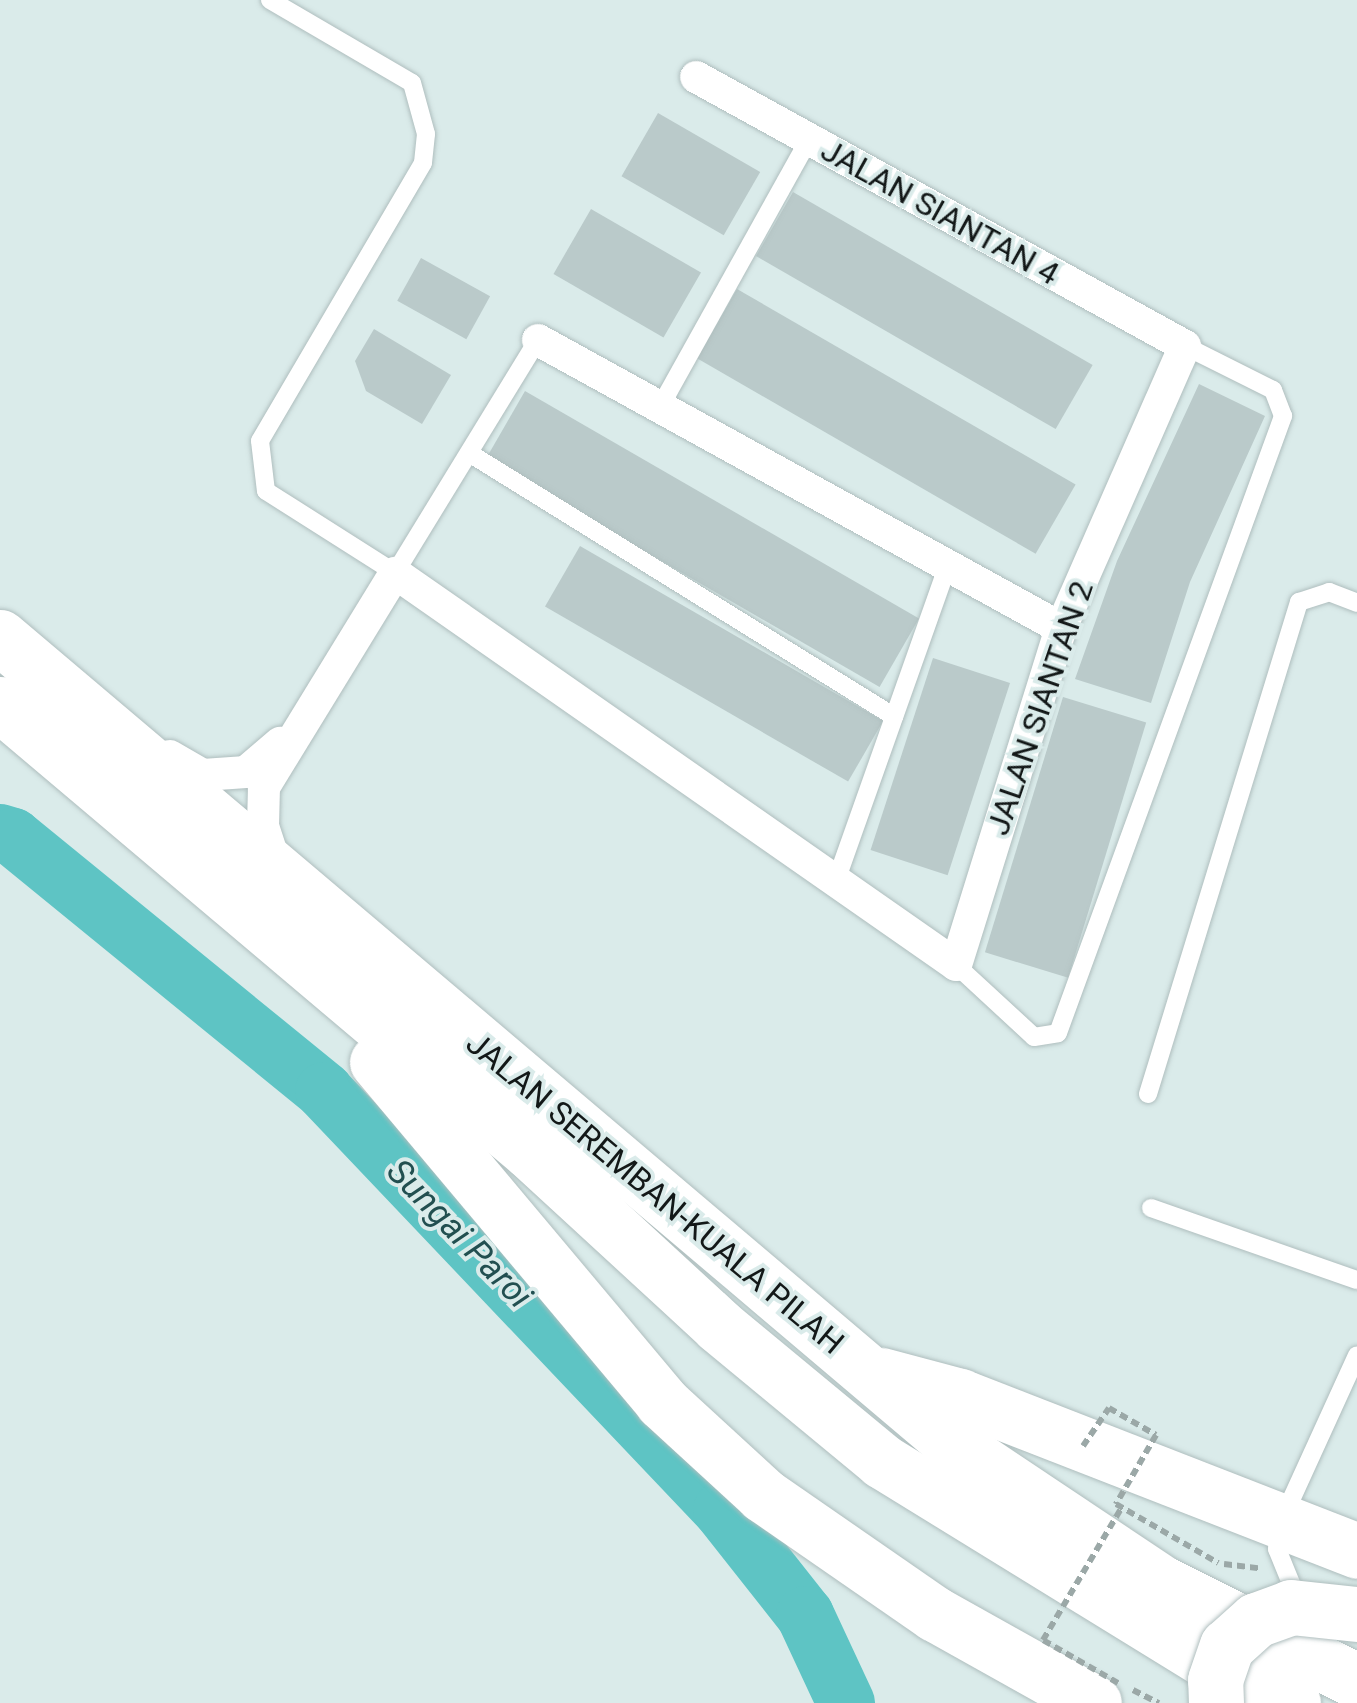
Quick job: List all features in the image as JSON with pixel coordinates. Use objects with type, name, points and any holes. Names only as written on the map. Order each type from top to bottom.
[{"type":"highway","name":"JALAN SEREMBAN-KUALA PILAH","points":[[0,635],[948,1441],[1112,1551],[1341,1649]]},
{"type":"highway","name":"JALAN SEREMBAN-KUALA PILAH","points":[[0,704],[882,1461],[1237,1678],[1294,1703]]},
{"type":"highway","points":[[62,756],[411,1095],[662,1402],[764,1495],[935,1614],[1106,1693]]},
{"type":"highway","points":[[868,1372],[960,1396],[1083,1446],[1282,1547],[1357,1552]]},
{"type":"highway","points":[[1216,1703],[1216,1680],[1227,1646],[1256,1620],[1291,1607],[1341,1649]]},
{"type":"street","name":"JALAN SIANTAN 4","points":[[696,77],[1184,346]]},
{"type":"street","points":[[538,340],[1061,628]]},
{"type":"street","name":"JALAN SIANTAN 2","points":[[956,965],[1061,628],[1184,346]]},
{"type":"street","points":[[280,876],[263,827],[264,787],[396,573],[956,965]]},
{"type":"street","points":[[0,635],[203,775],[246,772],[302,724]]},
{"type":"lane","points":[[270,0],[412,83],[422,104],[423,163],[260,441],[258,465],[266,491],[396,573],[538,340]]},
{"type":"lane","points":[[660,407],[810,139]]},
{"type":"lane","points":[[956,965],[1034,1037],[1058,1033],[1283,416],[1273,390],[1184,346]]},
{"type":"lane","points":[[469,453],[894,716]]},
{"type":"lane","points":[[836,881],[948,565]]},
{"type":"lane","points":[[1148,1094],[1299,602],[1329,592],[1357,602]]},
{"type":"lane","points":[[1151,1208],[1357,1280]]},
{"type":"lane","points":[[1341,1649],[1282,1547],[1357,1355]]},
{"type":"path","points":[[1083,1446],[1109,1408],[1156,1436],[1116,1504],[1218,1563],[1282,1547]]},
{"type":"path","points":[[1106,1693],[1044,1640],[1122,1507]]},
{"type":"building","points":[[658,113],[760,172],[724,235],[622,176]]},
{"type":"building","points":[[793,192],[1093,365],[1056,429],[756,256]]},
{"type":"building","points":[[591,209],[701,273],[663,337],[554,274]]},
{"type":"building","points":[[421,258],[490,296],[466,339],[397,301]]},
{"type":"building","points":[[737,289],[1076,484],[1036,554],[697,358]]},
{"type":"building","points":[[374,329],[451,375],[422,424],[366,391],[355,361]]},
{"type":"building","points":[[1199,384],[1265,416],[1190,582],[1151,703],[1075,679],[1117,561]]},
{"type":"building","points":[[525,391],[919,618],[880,687],[486,459]]},
{"type":"building","points":[[580,546],[883,721],[848,782],[545,607]]},
{"type":"building","points":[[933,658],[1010,683],[948,875],[871,850]]},
{"type":"building","points":[[1063,697],[1146,722],[1068,978],[985,952]]},
{"type":"waterway","name":"Sungai Paroi","points":[[0,833],[13,837],[324,1091],[722,1510],[805,1615],[846,1703]]}]
